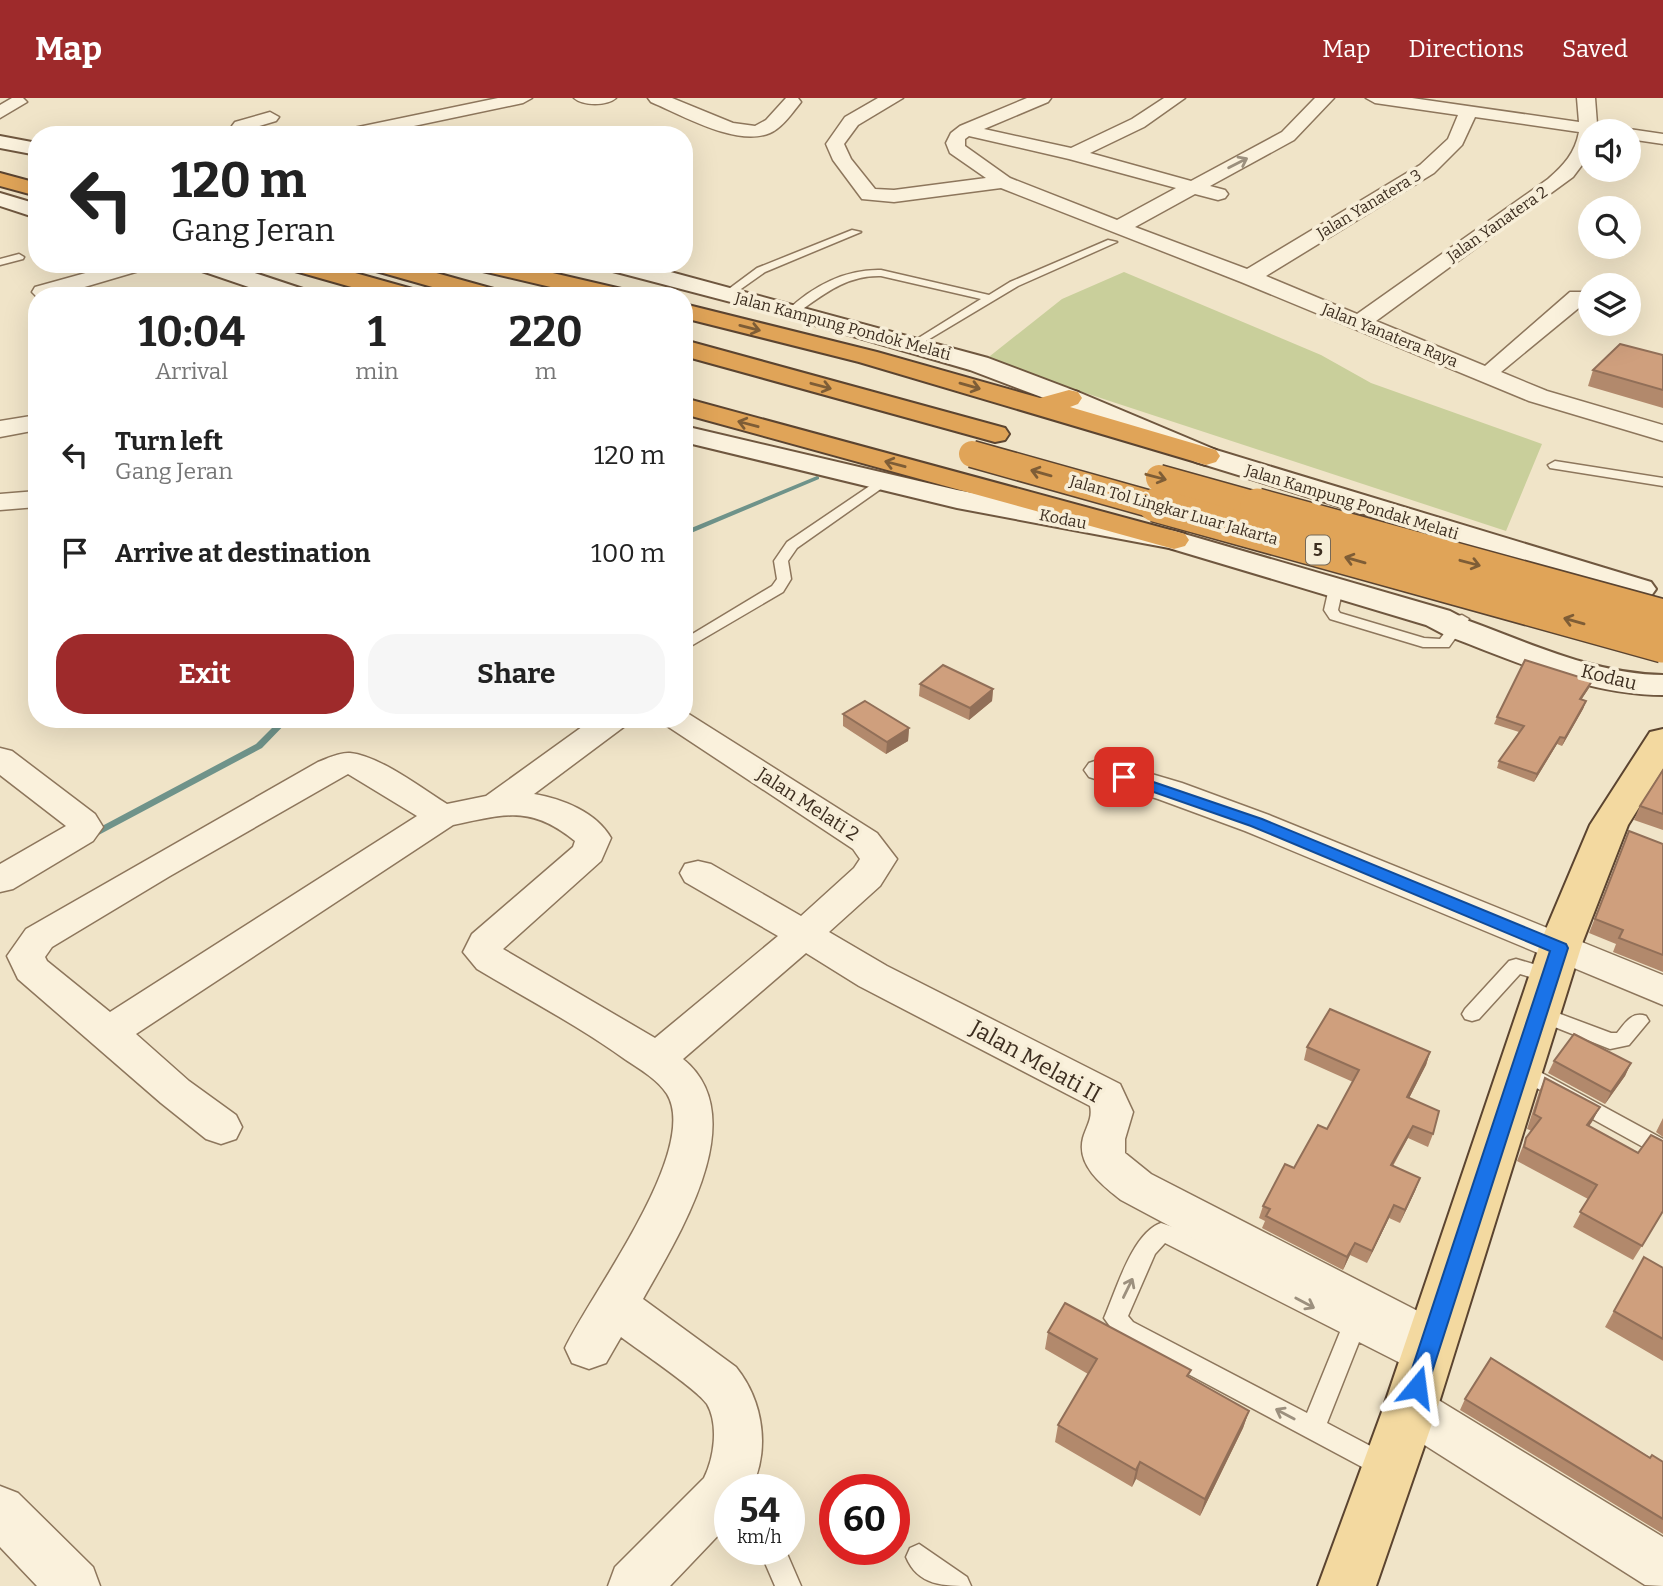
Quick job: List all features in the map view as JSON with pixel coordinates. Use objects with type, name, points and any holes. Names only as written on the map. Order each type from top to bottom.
[{"type":"highway","points":[[0,162],[28,164]]},
{"type":"highway","points":[[0,179],[28,187]]},
{"type":"highway","points":[[311,273],[347,287]]},
{"type":"highway","points":[[328,273],[377,287]]},
{"type":"highway","points":[[409,273],[460,287]]},
{"type":"highway","points":[[521,273],[582,287]]},
{"type":"highway","points":[[693,314],[1039,405],[1206,456]]},
{"type":"highway","name":"Jalan Tol Lingkar Luar Jakarta","points":[[693,350],[1663,616]]},
{"type":"highway","name":"Jalan Tol Lingkar Luar Jakarta","points":[[693,376],[1663,646]]},
{"type":"highway","points":[[1039,405],[1049,405],[1069,398]]},
{"type":"highway","points":[[693,408],[1174,540]]},
{"type":"main road","points":[[0,142],[28,160]]},
{"type":"main road","points":[[0,199],[28,208]]},
{"type":"main road","points":[[231,273],[273,287]]},
{"type":"main road","name":"Jalan Kampung Pondok Melati","points":[[647,273],[916,344],[979,364],[1069,398]]},
{"type":"main road","name":"Jalan Kampung Pondak Melati","points":[[1069,398],[1206,456],[1497,548],[1548,563],[1655,583]]},
{"type":"main road","name":"Kodau","points":[[693,435],[880,483],[1174,540],[1461,625],[1520,644],[1606,679],[1636,685],[1663,685]]},
{"type":"main road","points":[[1385,603],[1419,587],[1432,571],[1434,554],[1428,536],[1409,520]]},
{"type":"main road","points":[[1655,583],[1618,601],[1610,619],[1616,640],[1632,658],[1663,678]]},
{"type":"main road","name":"Kodau","points":[[1520,644],[1599,662],[1614,663],[1632,658]]},
{"type":"main road","points":[[1347,1586],[1389,1468],[1553,970],[1625,831],[1663,740]]},
{"type":"street","points":[[409,126],[523,98]]},
{"type":"street","points":[[583,98],[607,98]]},
{"type":"street","points":[[657,98],[727,127],[748,132],[766,128],[797,100]]},
{"type":"street","points":[[677,105],[696,98]]},
{"type":"street","points":[[967,130],[1040,98]]},
{"type":"street","points":[[1073,154],[1138,123],[1176,98]]},
{"type":"street","points":[[1122,229],[1191,187],[1288,136],[1325,98]]},
{"type":"street","points":[[1375,98],[1578,127]]},
{"type":"street","name":"Jalan Yanatera 2","points":[[1586,98],[1594,119]]},
{"type":"street","points":[[879,100],[843,131],[835,144],[842,160],[869,195],[894,196],[1003,182]]},
{"type":"street","points":[[0,113],[18,102]]},
{"type":"street","name":"Jalan Yanatera 3","points":[[1257,272],[1427,169],[1456,141],[1469,111]]},
{"type":"street","points":[[241,126],[270,117]]},
{"type":"street","points":[[967,130],[1073,154],[1218,194]]},
{"type":"street","name":"Jalan Yanatera Raya","points":[[967,130],[957,137],[957,149],[1003,182],[1122,229],[1257,272],[1366,317],[1551,386],[1663,433]]},
{"type":"street","points":[[1641,136],[1663,139]]},
{"type":"street","points":[[1172,220],[1281,161],[1311,141]]},
{"type":"street","name":"Jalan Yanatera 2","points":[[1366,317],[1555,183],[1578,161]]},
{"type":"street","points":[[61,287],[110,273]]},
{"type":"street","points":[[1497,366],[1578,297]]},
{"type":"street","name":"Jalan Yanatera Raya","points":[[1366,317],[1538,396],[1622,415],[1663,419]]},
{"type":"street","points":[[0,429],[28,424]]},
{"type":"street","points":[[0,502],[28,500]]},
{"type":"street","points":[[496,806],[602,728]]},
{"type":"street","name":"Jalan Melati 2","points":[[692,728],[865,841],[879,859],[867,877],[804,934]]},
{"type":"street","points":[[0,758],[86,827],[81,833],[0,880]]},
{"type":"street","points":[[221,1127],[175,1092],[31,970],[26,956],[39,938],[157,866],[330,769],[348,763],[363,768],[442,816]]},
{"type":"street","points":[[1101,770],[1170,791],[1257,823],[1553,970],[1663,991]]},
{"type":"street","points":[[108,1033],[442,816],[496,806],[545,807],[572,820],[594,838],[589,853],[485,943],[482,952],[490,960],[657,1059],[688,1090],[695,1119],[689,1151],[665,1219],[589,1348]]},
{"type":"street","points":[[657,1059],[804,934],[698,873]]},
{"type":"street","name":"Jalan Melati II","points":[[804,934],[892,986],[995,1036],[1105,1095],[1112,1104],[1113,1112],[1104,1140],[1104,1154],[1111,1167],[1136,1187],[1421,1371]]},
{"type":"street","points":[[1553,970],[1663,983]]},
{"type":"street","points":[[613,1304],[719,1383],[727,1394],[737,1420],[742,1474]]},
{"type":"street","points":[[1421,1371],[1663,1567]]},
{"type":"street","points":[[634,1586],[714,1504]]},
{"type":"street","points":[[0,1511],[74,1586]]},
{"type":"lane","points":[[916,344],[990,298],[1122,229]]},
{"type":"lane","points":[[727,294],[761,270],[856,232]]},
{"type":"lane","points":[[0,262],[19,257]]},
{"type":"lane","points":[[793,311],[838,279],[862,272],[881,273],[990,298]]},
{"type":"lane","points":[[1555,465],[1663,482]]},
{"type":"lane","points":[[693,641],[778,589],[784,579],[781,561],[792,545],[880,483]]},
{"type":"lane","points":[[1336,588],[1331,610],[1344,619],[1423,642],[1444,644],[1461,625]]},
{"type":"lane","points":[[1472,1014],[1516,966],[1553,970],[1611,1041],[1622,1040],[1639,1021]]},
{"type":"lane","points":[[1520,1069],[1663,1149]]},
{"type":"lane","points":[[1389,1468],[1125,1329],[1116,1318],[1121,1301],[1146,1248],[1161,1232],[1183,1240],[1353,1329],[1421,1371]]},
{"type":"lane","points":[[1313,1428],[1353,1329]]},
{"type":"lane","points":[[919,1557],[958,1586]]},
{"type":"lane","points":[[779,1565],[788,1586]]},
{"type":"green space","points":[[1124,272],[1321,355],[1371,383],[1542,444],[1506,531],[985,360],[1062,299]]},
{"type":"building","points":[[1620,344],[1663,355],[1663,390],[1593,370]]},
{"type":"building","points":[[1525,660],[1592,681],[1580,699],[1586,701],[1565,738],[1560,737],[1537,774],[1499,761],[1524,726],[1497,717]]},
{"type":"building","points":[[943,665],[993,689],[970,708],[920,684]]},
{"type":"building","points":[[865,701],[909,728],[887,742],[843,714]]},
{"type":"building","points":[[1663,770],[1663,814],[1640,806]]},
{"type":"building","points":[[1629,831],[1663,844],[1663,955],[1619,938],[1623,930],[1595,919]]},
{"type":"building","points":[[1330,1009],[1430,1052],[1407,1097],[1439,1111],[1433,1134],[1413,1126],[1391,1165],[1420,1178],[1405,1210],[1394,1205],[1372,1251],[1355,1243],[1347,1257],[1266,1216],[1270,1209],[1263,1206],[1285,1164],[1294,1168],[1318,1125],[1327,1129],[1359,1070],[1307,1047]]},
{"type":"building","points":[[1574,1034],[1631,1063],[1611,1092],[1554,1061]]},
{"type":"building","points":[[1545,1078],[1600,1107],[1587,1125],[1638,1153],[1651,1135],[1663,1141],[1663,1211],[1642,1246],[1580,1212],[1597,1185],[1524,1147],[1526,1138],[1541,1118],[1534,1114]]},
{"type":"building","points":[[1644,1257],[1663,1268],[1663,1339],[1614,1311]]},
{"type":"building","points":[[1065,1303],[1191,1370],[1187,1376],[1249,1411],[1205,1499],[1140,1462],[1136,1470],[1058,1425],[1097,1359],[1048,1332]]},
{"type":"building","points":[[1491,1358],[1650,1458],[1652,1455],[1663,1462],[1663,1519],[1465,1399]]},
{"type":"waterway","points":[[693,530],[817,478]]},
{"type":"waterway","points":[[90,836],[259,746],[277,728]]},
{"type":"route","points":[[1124,777],[1257,823],[1560,948],[1417,1387]]}]
